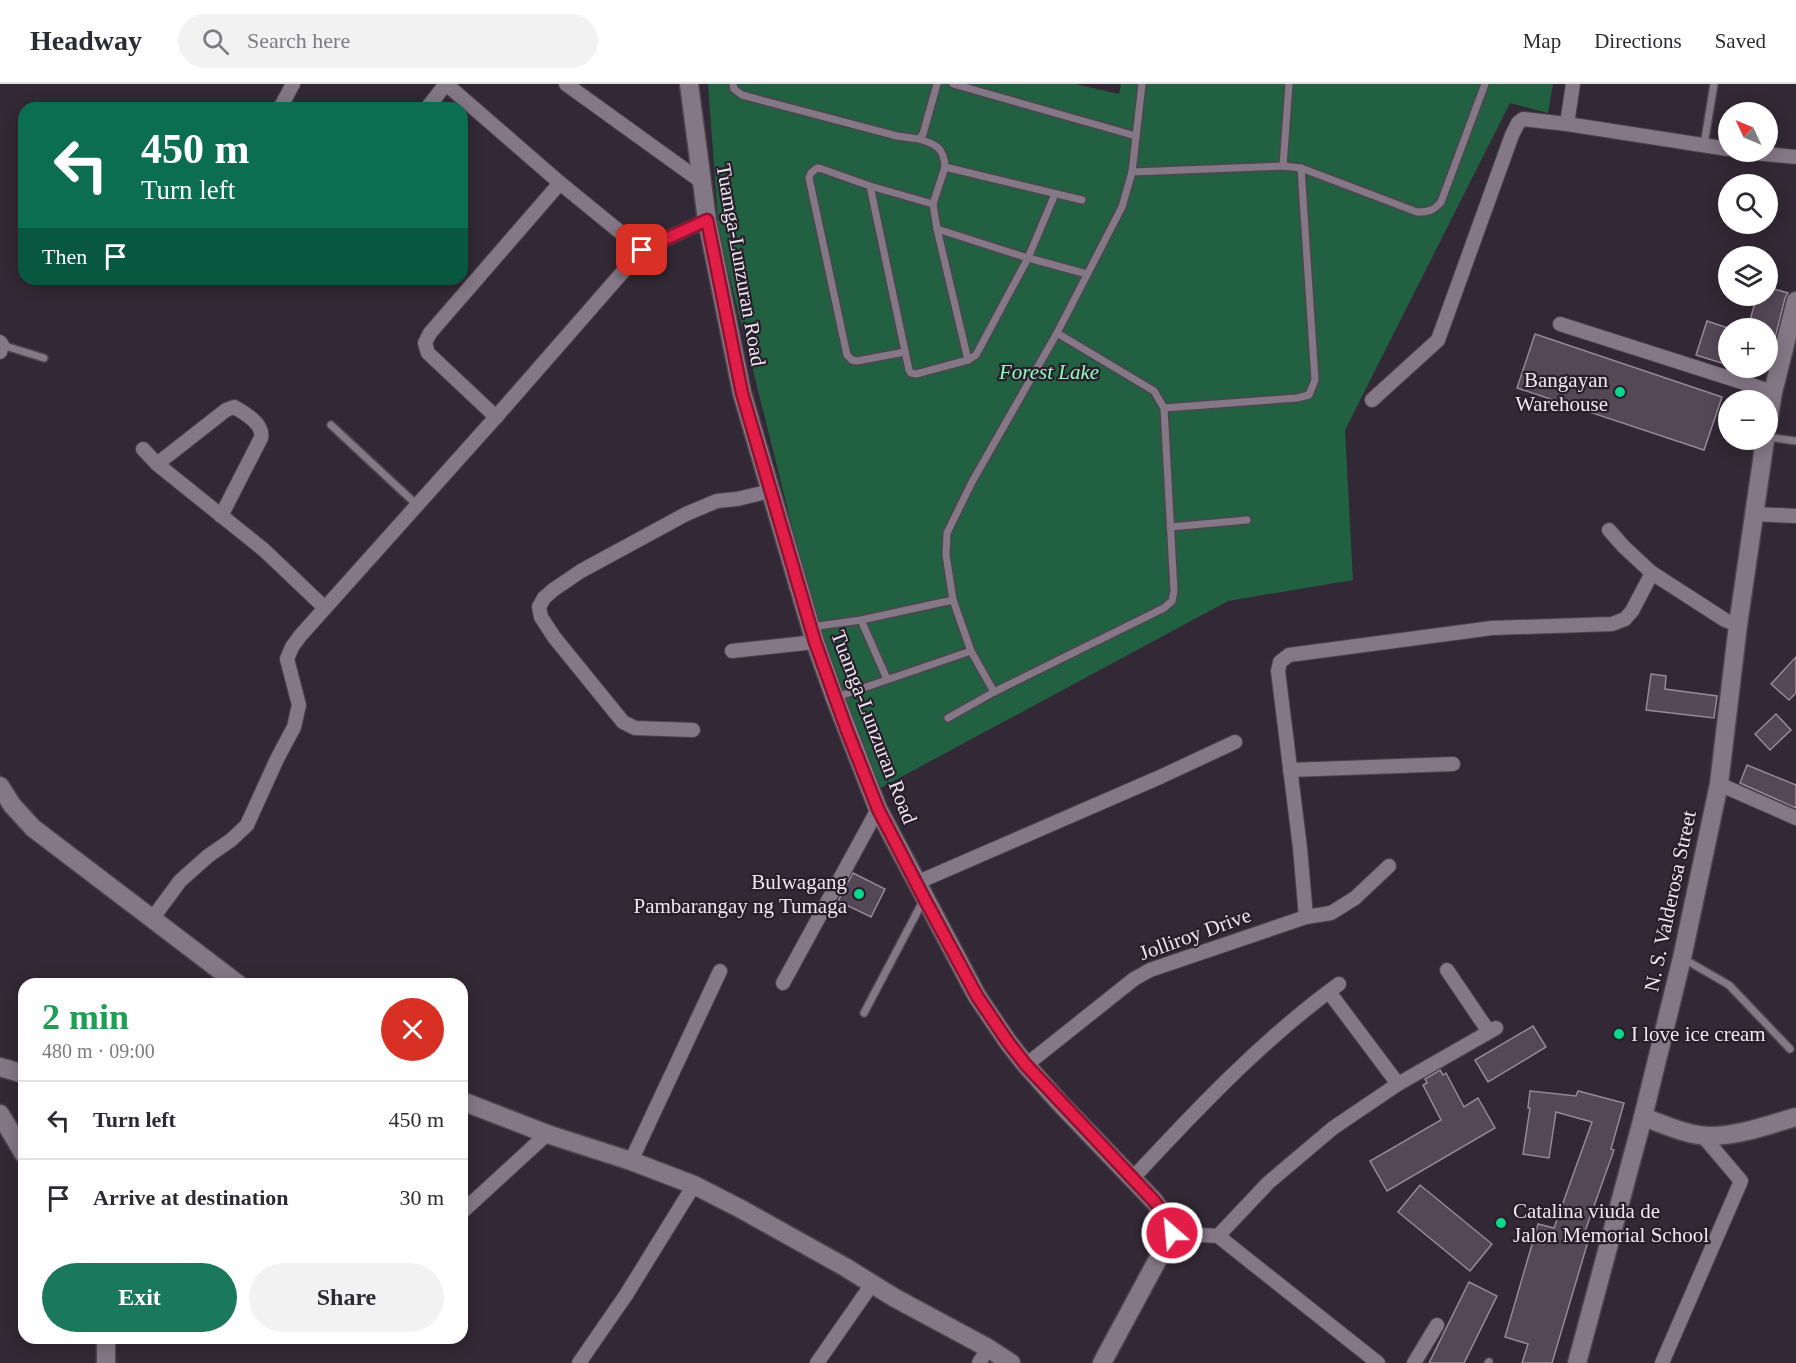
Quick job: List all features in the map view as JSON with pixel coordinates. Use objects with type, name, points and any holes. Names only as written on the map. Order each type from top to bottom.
[{"type":"street","points":[[283,102],[293,84]]},
{"type":"street","points":[[432,102],[446,84],[467,102]]},
{"type":"street","points":[[566,84],[702,182]]},
{"type":"street","name":"Tuamga-Lunzuran Road","points":[[689,84],[707,220],[742,393],[813,634],[878,809],[977,996],[1008,1042],[1026,1065],[1154,1201],[1168,1220],[1172,1233]]},
{"type":"street","points":[[1567,124],[1573,84]]},
{"type":"street","points":[[468,103],[642,250]]},
{"type":"street","points":[[1372,400],[1438,340],[1518,123],[1523,119],[1718,147]]},
{"type":"street","points":[[1778,155],[1796,157]]},
{"type":"street","points":[[496,417],[428,353],[425,343],[430,333],[560,183]]},
{"type":"street","points":[[152,919],[180,881],[247,825],[294,728],[299,705],[287,659],[300,636],[642,250],[707,220]]},
{"type":"street","points":[[1774,390],[1796,301]]},
{"type":"street","points":[[1560,324],[1767,390]]},
{"type":"street","points":[[157,464],[226,410],[234,407],[240,410],[259,426],[262,432],[261,438],[221,516]]},
{"type":"street","points":[[143,449],[157,464],[264,550],[325,608]]},
{"type":"street","name":"N. S. Valderosa Street","points":[[1577,1363],[1643,1117],[1682,958],[1719,784],[1738,625],[1764,450]]},
{"type":"street","points":[[693,730],[635,728],[623,722],[554,637],[541,617],[539,607],[544,598],[553,590],[581,571],[686,514],[717,501],[771,491]]},
{"type":"street","points":[[1755,513],[1796,516]]},
{"type":"street","points":[[1608,530],[1652,573],[1725,620],[1738,625]]},
{"type":"street","points":[[1306,917],[1278,671],[1280,662],[1289,655],[1492,628],[1612,624],[1625,619],[1632,611],[1652,573]]},
{"type":"street","points":[[732,651],[813,634]]},
{"type":"street","points":[[920,891],[1235,742]]},
{"type":"street","points":[[1290,770],[1454,764]]},
{"type":"street","points":[[1719,784],[1796,818]]},
{"type":"street","points":[[0,786],[12,805],[33,828],[230,978]]},
{"type":"street","points":[[783,983],[878,809]]},
{"type":"street","name":"Jolliroy Drive","points":[[1026,1065],[1134,979],[1150,970],[1306,917],[1331,913],[1355,898],[1389,866]]},
{"type":"street","points":[[1218,1236],[1276,1176],[1333,1128],[1398,1083],[1492,1030],[1447,970]]},
{"type":"street","points":[[631,1161],[720,971]]},
{"type":"street","points":[[1132,1178],[1250,1057],[1334,988],[1398,1083]]},
{"type":"street","points":[[0,1067],[18,1072]]},
{"type":"street","points":[[468,1103],[547,1134],[631,1161],[694,1185],[845,1267],[984,1356],[1011,1363]]},
{"type":"street","points":[[0,1114],[18,1144]]},
{"type":"street","points":[[1643,1117],[1709,1136],[1736,1133],[1796,1118]]},
{"type":"street","points":[[468,1206],[547,1134]]},
{"type":"street","points":[[1662,1363],[1742,1181],[1697,1134]]},
{"type":"street","points":[[598,1363],[583,1358],[626,1295],[694,1185]]},
{"type":"street","points":[[1102,1363],[1172,1233],[1218,1236],[1378,1363]]},
{"type":"street","points":[[818,1363],[872,1284]]},
{"type":"street","points":[[1414,1363],[1437,1325]]},
{"type":"street","points":[[106,1344],[106,1363]]},
{"type":"lane","points":[[733,84],[734,89],[742,95],[897,136],[920,139],[933,143],[940,149],[945,157],[945,167],[933,204],[968,360]]},
{"type":"lane","points":[[920,139],[937,84]]},
{"type":"lane","points":[[953,84],[1136,136]]},
{"type":"lane","points":[[994,692],[971,651],[953,600],[946,555],[947,533],[972,482],[1057,333],[1122,207],[1132,172],[1142,84]]},
{"type":"lane","points":[[1283,166],[1289,84]]},
{"type":"lane","points":[[1132,172],[1283,166],[1301,168],[1417,212],[1428,212],[1435,209],[1441,202],[1485,84]]},
{"type":"lane","points":[[1704,145],[1714,84]]},
{"type":"lane","points":[[945,167],[1082,200]]},
{"type":"lane","points":[[905,352],[857,361],[847,355],[808,178],[817,168],[933,204]]},
{"type":"lane","points":[[1164,408],[1297,398],[1310,395],[1315,380],[1301,168]]},
{"type":"lane","points":[[870,186],[909,370],[916,374],[968,360],[981,349],[1028,258],[1055,194]]},
{"type":"lane","points":[[937,229],[1087,274]]},
{"type":"lane","points":[[948,718],[994,692],[1164,608],[1172,601],[1174,591],[1164,408],[1154,391],[1057,333]]},
{"type":"lane","points":[[1,347],[44,358]]},
{"type":"lane","points":[[331,425],[417,505]]},
{"type":"lane","points":[[1778,439],[1796,441]]},
{"type":"lane","points":[[1170,527],[1247,520]]},
{"type":"lane","points":[[813,634],[861,620],[953,600]]},
{"type":"lane","points":[[861,620],[887,679]]},
{"type":"lane","points":[[835,698],[971,651]]},
{"type":"lane","points":[[864,1012],[920,891]]},
{"type":"lane","points":[[1682,958],[1729,985],[1790,1049]]},
{"type":"green space","name":"Forest Lake","points":[[708,84],[1075,84],[1119,94],[1121,84],[1553,84],[1548,113],[1510,103],[1345,430],[1353,580],[1228,601],[877,790],[816,622],[719,235]]},
{"type":"building","points":[[1778,290],[1788,293],[1778,326],[1778,318],[1751,318],[1754,306],[1778,306]]},
{"type":"building","points":[[1707,321],[1718,325],[1718,362],[1696,355]]},
{"type":"building","name":"Bangayan Warehouse","points":[[1535,334],[1718,396],[1718,409],[1704,450],[1517,388]]},
{"type":"building","points":[[1796,657],[1796,693],[1789,700],[1771,684]]},
{"type":"building","points":[[1651,674],[1666,676],[1665,689],[1717,696],[1714,718],[1646,710]]},
{"type":"building","points":[[1776,714],[1791,730],[1770,750],[1755,734]]},
{"type":"building","points":[[1747,765],[1796,785],[1796,808],[1740,783]]},
{"type":"building","name":"Bulwagang Pambarangay ng Tumaga","points":[[853,873],[885,889],[871,917],[838,901]]},
{"type":"building","points":[[1533,1026],[1546,1047],[1488,1082],[1475,1060]]},
{"type":"building","points":[[1440,1070],[1443,1075],[1446,1073],[1464,1107],[1478,1098],[1495,1128],[1387,1191],[1370,1161],[1441,1120],[1423,1085],[1427,1083],[1425,1079]]},
{"type":"building","points":[[1530,1091],[1576,1096],[1578,1091],[1624,1103],[1611,1149],[1614,1150],[1583,1237],[1589,1238],[1552,1363],[1522,1363],[1528,1344],[1505,1337],[1538,1224],[1554,1228],[1592,1122],[1556,1112],[1549,1158],[1523,1154],[1530,1108],[1528,1108]]},
{"type":"building","points":[[1420,1185],[1492,1244],[1470,1271],[1398,1212]]},
{"type":"building","points":[[1469,1282],[1497,1296],[1464,1363],[1429,1363]]},
{"type":"place","name":"Bangayan Warehouse","points":[[1620,392]]},
{"type":"place","name":"Bulwagang Pambarangay ng Tumaga","points":[[859,894]]},
{"type":"place","name":"I love ice cream","points":[[1619,1034]]},
{"type":"place","name":"Catalina viuda de Jalon Memorial School","points":[[1501,1223]]},
{"type":"route","points":[[642,250],[707,220],[742,393],[815,642],[878,809],[977,996],[1008,1042],[1026,1065],[1154,1201],[1168,1220],[1172,1233]]}]
